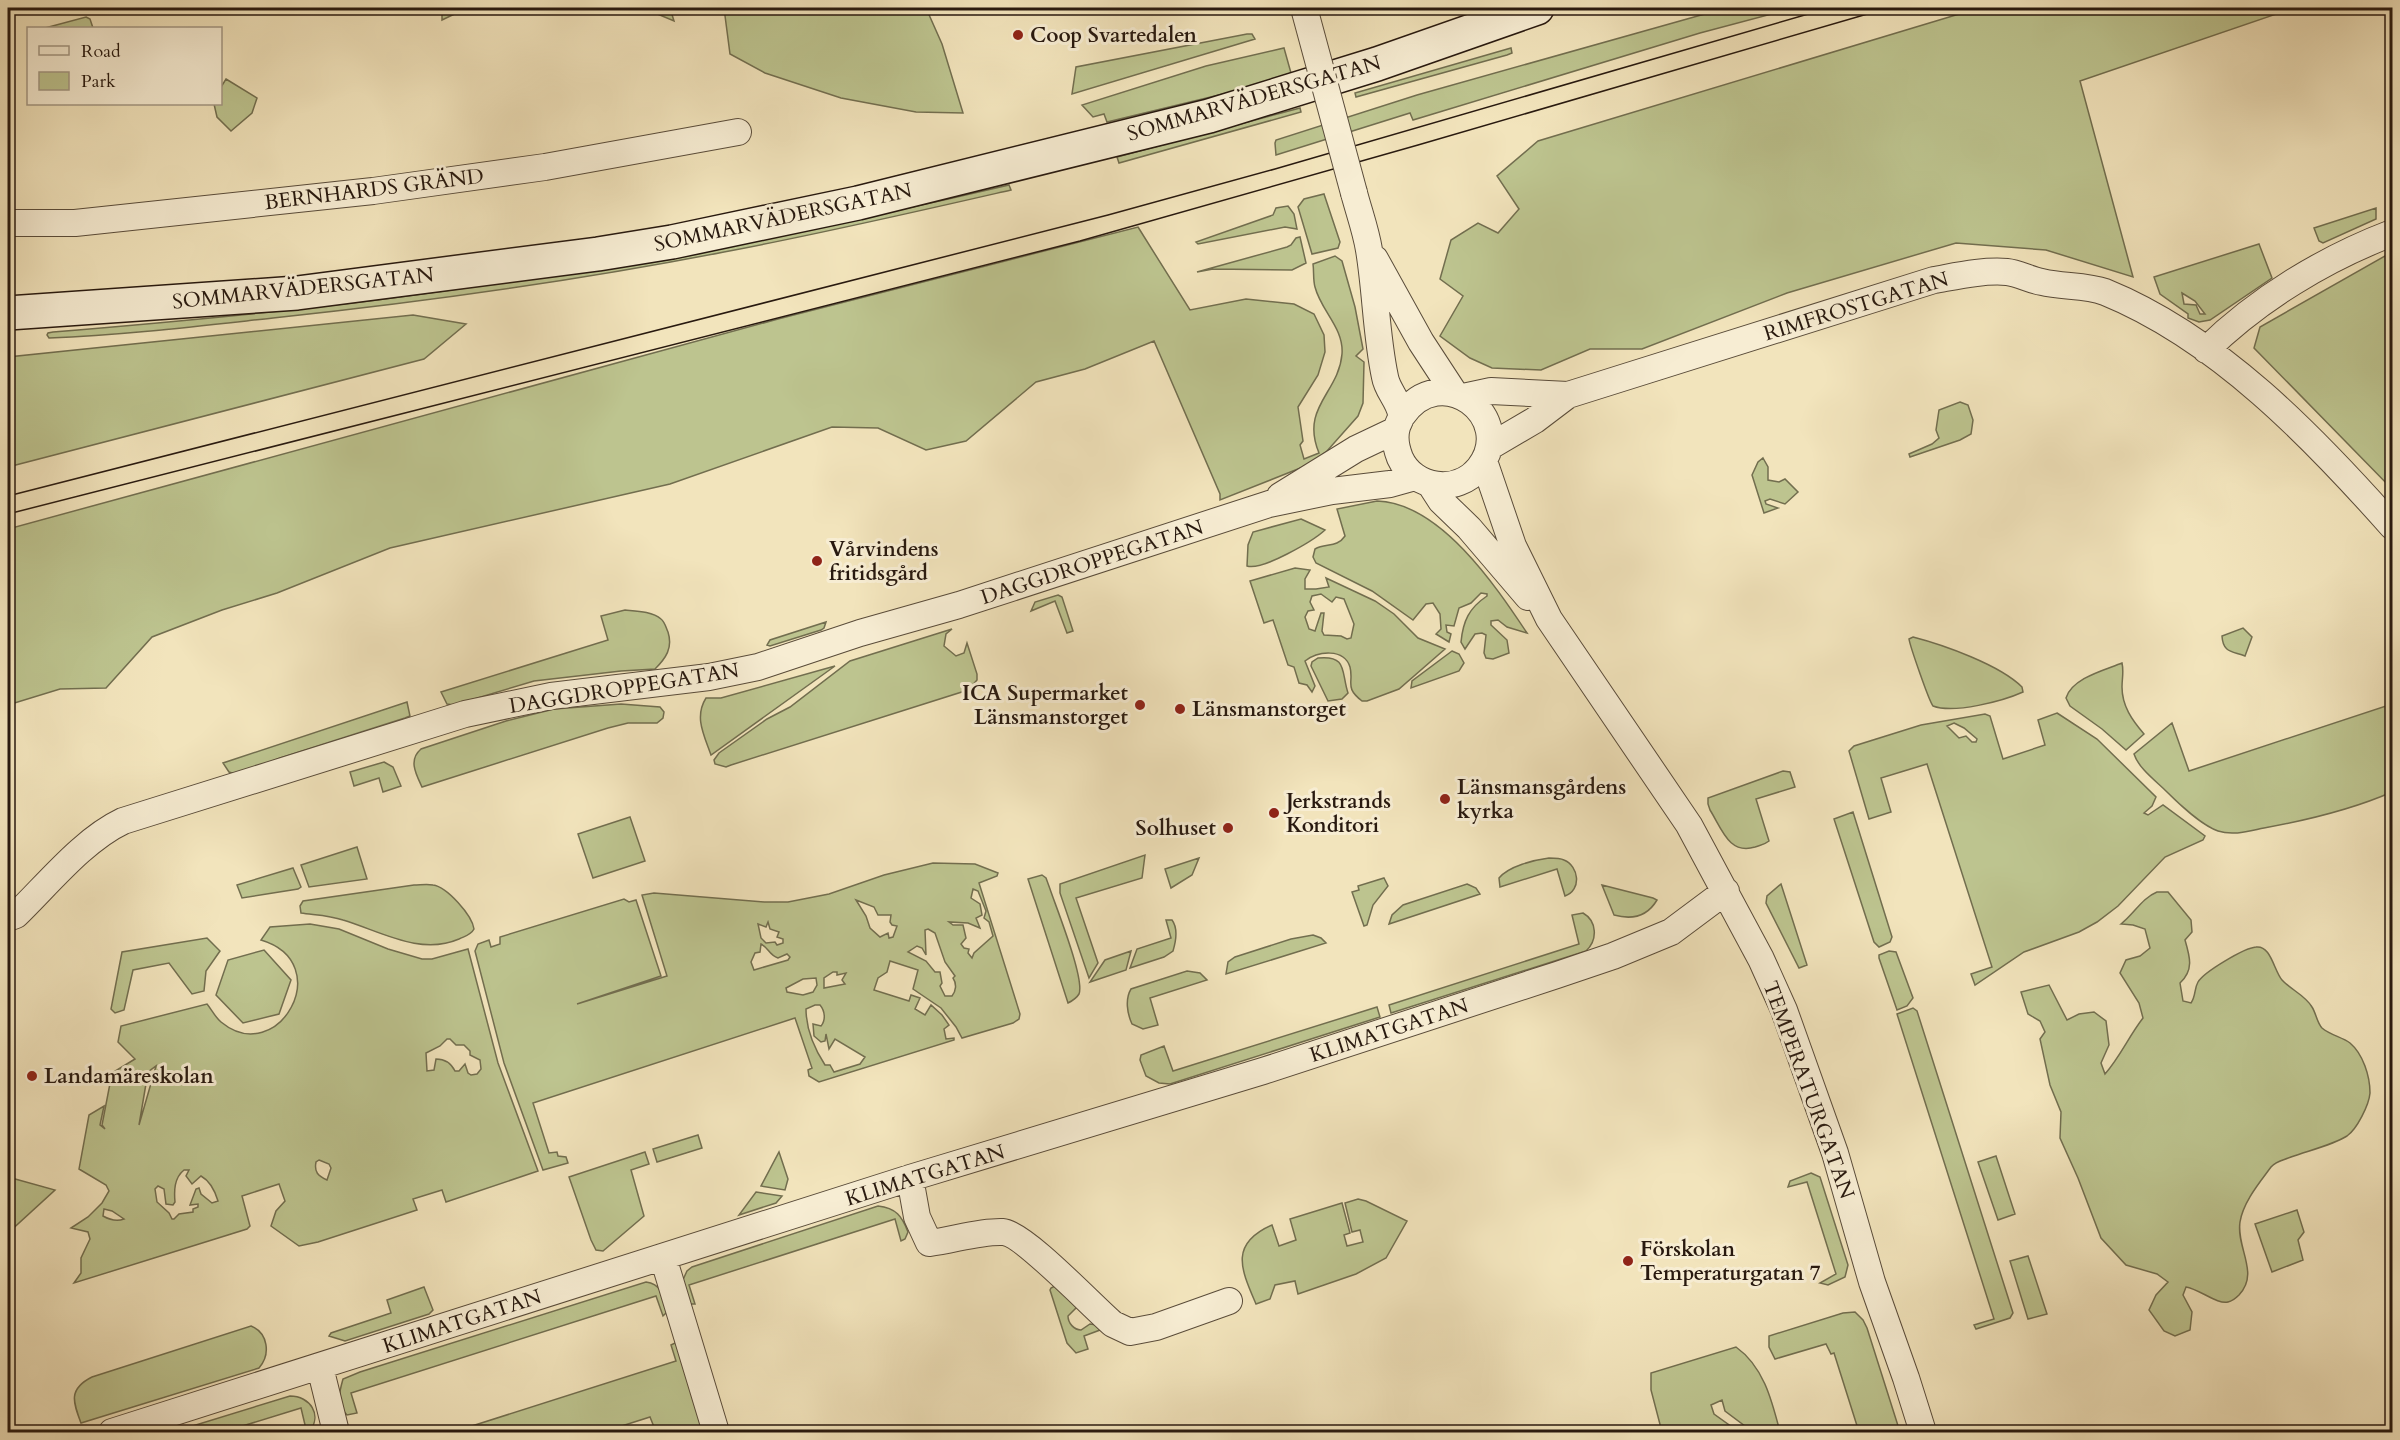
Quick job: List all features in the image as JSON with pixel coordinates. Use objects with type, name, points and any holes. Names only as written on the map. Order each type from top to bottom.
[{"type":"street","name":"TEMPERATURGATAN","points":[[1304,8],[1369,249],[1385,379],[1399,423],[1396,448],[1399,456],[1469,528],[1521,590],[1549,619]]},
{"type":"street","name":"SOMMARVÄDERSGATAN","points":[[8,313],[297,292],[598,254],[672,242],[858,203],[1209,116],[1377,64],[1537,8]]},
{"type":"street","name":"BERNHARDS GRÄND","points":[[8,223],[75,223],[373,190],[545,167],[738,132]]},
{"type":"street","points":[[2206,350],[2228,328],[2303,277],[2342,255],[2392,233]]},
{"type":"street","name":"TEMPERATURGATAN","points":[[1369,249],[1421,342],[1459,395],[1472,402],[1484,417],[1489,437],[1486,454],[1513,546],[1549,619],[1677,803],[1725,891],[1784,1010],[1835,1153],[1872,1282],[1923,1432]]},
{"type":"street","name":"RIMFROSTGATAN","points":[[1486,454],[1568,395],[1934,280],[2007,272],[2042,282],[2103,291],[2152,315],[2235,369],[2316,443],[2392,526]]},
{"type":"street","name":"RIMFROSTGATAN","points":[[1459,395],[1491,391],[1568,395]]},
{"type":"street","points":[[1399,423],[1412,403],[1425,395],[1440,392],[1459,395]]},
{"type":"street","name":"DAGGDROPPEGATAN","points":[[1269,504],[1399,423]]},
{"type":"street","points":[[1423,480],[1446,485],[1461,482],[1474,474],[1486,454]]},
{"type":"street","name":"DAGGDROPPEGATAN","points":[[8,918],[16,915],[109,828],[123,821],[465,714],[551,696],[709,677],[758,667],[860,633],[959,605],[1269,504],[1332,492],[1423,480]]},
{"type":"street","name":"KLIMATGATAN","points":[[112,1432],[910,1178],[1263,1071],[1613,956],[1671,932],[1725,891]]},
{"type":"street","points":[[910,1178],[917,1217],[929,1244],[981,1233],[1006,1232],[1025,1244],[1113,1324],[1130,1332],[1156,1327],[1229,1301]]},
{"type":"street","points":[[663,1257],[716,1432]]},
{"type":"street","points":[[320,1366],[336,1432]]},
{"type":"green space","points":[[442,8],[467,8],[442,20]]},
{"type":"green space","points":[[643,8],[670,8],[674,21]]},
{"type":"green space","points":[[724,8],[926,8],[942,44],[963,113],[916,112],[841,98],[765,73],[730,54]]},
{"type":"green space","points":[[1726,8],[1794,8],[1700,33],[1413,120],[1410,113],[1276,155],[1276,140],[1417,95]]},
{"type":"green space","points":[[1979,8],[2294,8],[2080,81],[2133,277],[2046,250],[1956,243],[1787,293],[1642,349],[1590,349],[1541,370],[1492,368],[1470,358],[1440,336],[1463,296],[1440,279],[1451,240],[1478,223],[1498,233],[1519,209],[1497,176],[1538,141]]},
{"type":"green space","points":[[86,17],[90,19],[93,27],[49,27]]},
{"type":"green space","points":[[1252,34],[1255,39],[1072,94],[1076,67]]},
{"type":"green space","points":[[1284,48],[1291,73],[1248,88],[1107,122],[1104,114],[1093,117],[1082,105],[1206,66]]},
{"type":"green space","points":[[1511,48],[1512,53],[1507,55],[1356,97],[1355,93]]},
{"type":"green space","points":[[226,79],[257,98],[252,113],[231,131],[217,117],[214,105],[222,105],[222,85]]},
{"type":"green space","points":[[1300,108],[1301,112],[1119,163],[1117,157]]},
{"type":"green space","points":[[1009,185],[1011,190],[760,245],[668,263],[499,290],[189,327],[77,337],[49,338],[47,335],[53,332],[337,305],[536,278],[774,236]]},
{"type":"green space","points":[[1324,194],[1340,242],[1338,248],[1312,254],[1298,207],[1304,199]]},
{"type":"green space","points":[[1288,206],[1294,214],[1297,229],[1285,227],[1198,244],[1196,242],[1273,215],[1276,208]]},
{"type":"green space","points":[[2376,208],[2376,219],[2323,243],[2319,241],[2314,228]]},
{"type":"green space","points":[[1138,227],[1190,310],[1246,299],[1294,304],[1314,314],[1324,335],[1325,352],[1318,375],[1298,407],[1303,441],[1300,445],[1304,459],[1319,453],[1314,437],[1314,424],[1317,412],[1339,368],[1342,354],[1342,345],[1336,328],[1315,287],[1313,264],[1335,256],[1342,261],[1355,307],[1363,349],[1356,356],[1364,362],[1363,403],[1358,416],[1327,451],[1308,465],[1220,500],[1220,494],[1154,341],[1085,369],[1036,382],[966,441],[926,450],[878,428],[832,427],[670,484],[390,548],[277,593],[222,610],[152,637],[106,688],[60,689],[8,705],[8,529],[778,319]]},
{"type":"green space","points":[[1300,237],[1306,263],[1292,270],[1213,269],[1197,272],[1287,247]]},
{"type":"green space","points":[[2259,244],[2272,278],[2210,320],[2199,322],[2188,318],[2188,314],[2160,294],[2154,277]],"holes":[[[2182,293],[2195,301],[2205,314],[2200,314],[2196,305],[2184,304]]]},
{"type":"green space","points":[[2392,252],[2392,489],[2254,348],[2260,327]]},
{"type":"green space","points":[[413,315],[466,324],[424,359],[8,467],[8,357]]},
{"type":"green space","points":[[1960,402],[1968,405],[1973,420],[1971,434],[1910,457],[1909,454],[1932,444],[1939,438],[1936,430],[1939,410]]},
{"type":"green space","points":[[1763,458],[1768,467],[1768,480],[1779,482],[1785,479],[1798,492],[1785,504],[1770,499],[1765,501],[1766,504],[1778,508],[1764,513],[1752,475],[1758,462]]},
{"type":"green space","points":[[1377,501],[1400,505],[1423,516],[1444,531],[1464,550],[1499,592],[1527,633],[1507,627],[1498,620],[1491,621],[1491,625],[1507,640],[1509,653],[1493,659],[1486,658],[1484,653],[1486,635],[1482,633],[1475,634],[1465,649],[1461,642],[1468,616],[1487,594],[1481,593],[1471,603],[1459,608],[1454,626],[1446,625],[1447,632],[1451,634],[1449,642],[1436,634],[1441,629],[1440,614],[1433,603],[1426,604],[1413,620],[1372,591],[1316,563],[1313,557],[1315,549],[1335,544],[1345,536],[1337,509]]},
{"type":"green space","points":[[1301,519],[1325,530],[1299,548],[1275,560],[1247,566],[1248,545],[1253,532]]},
{"type":"green space","points":[[1295,568],[1310,570],[1305,579],[1305,589],[1329,587],[1326,578],[1375,601],[1394,614],[1418,638],[1445,649],[1399,689],[1367,701],[1362,701],[1351,688],[1351,672],[1347,661],[1337,654],[1323,653],[1305,661],[1315,686],[1312,692],[1307,685],[1299,683],[1294,667],[1288,665],[1273,620],[1264,623],[1250,581]],"holes":[[[1321,594],[1332,602],[1336,597],[1344,599],[1354,624],[1351,638],[1324,635],[1322,631],[1324,613],[1321,613],[1315,631],[1309,629],[1305,617],[1308,611],[1314,610],[1310,602],[1312,596]]]},
{"type":"green space","points":[[1058,595],[1062,597],[1073,631],[1067,633],[1055,601],[1031,611],[1035,602]]},
{"type":"green space","points":[[625,610],[653,614],[664,623],[670,643],[665,657],[655,669],[534,681],[454,705],[447,704],[441,692],[608,640],[601,616]]},
{"type":"green space","points":[[826,622],[821,630],[767,645],[770,640]]},
{"type":"green space","points":[[2243,628],[2252,637],[2245,656],[2226,648],[2222,636]]},
{"type":"green space","points":[[952,629],[946,634],[944,646],[956,656],[964,653],[967,643],[977,674],[977,680],[968,690],[726,767],[715,764],[714,760],[719,753],[767,719],[790,707],[850,661]]},
{"type":"green space","points":[[1913,637],[1940,645],[2000,671],[2022,687],[2023,692],[1965,707],[1933,706],[1910,644],[1909,639]]},
{"type":"green space","points":[[1452,651],[1459,654],[1464,663],[1459,671],[1411,688],[1412,681]]},
{"type":"green space","points":[[1318,658],[1334,659],[1342,666],[1348,693],[1342,699],[1328,701],[1311,666],[1312,662]]},
{"type":"green space","points":[[2122,663],[2122,687],[2126,707],[2144,734],[2126,750],[2070,706],[2066,698],[2069,691],[2082,680]]},
{"type":"green space","points":[[835,666],[711,755],[700,719],[702,705],[706,698],[721,698]]},
{"type":"green space","points":[[407,702],[410,716],[280,758],[238,775],[229,772],[223,763]]},
{"type":"green space","points":[[621,704],[660,707],[664,712],[663,718],[657,723],[628,723],[608,728],[422,787],[416,772],[414,762],[421,749],[506,721],[554,709]]},
{"type":"green space","points":[[2392,704],[2392,792],[2329,814],[2247,832],[2218,831],[2205,824],[2184,808],[2148,774],[2134,754],[2172,723],[2189,771]]},
{"type":"green space","points":[[2057,713],[2097,739],[2156,797],[2152,806],[2144,813],[2148,815],[2163,805],[2205,836],[2203,840],[2165,857],[2118,906],[2097,922],[2079,932],[2024,952],[1975,985],[1971,974],[1992,967],[1927,764],[1881,778],[1891,812],[1869,819],[1849,751],[1854,746],[1921,725],[1985,714],[1990,716],[2003,759],[2045,745],[2038,720]],"holes":[[[1954,723],[1977,739],[1976,742],[1972,742],[1966,736],[1959,738],[1947,726]]]},
{"type":"green space","points":[[384,762],[393,767],[401,786],[383,792],[379,778],[354,786],[350,772]]},
{"type":"green space","points":[[1783,771],[1790,772],[1795,787],[1756,799],[1769,841],[1746,848],[1732,844],[1710,810],[1708,798]]},
{"type":"green space","points":[[1853,812],[1892,937],[1890,942],[1879,947],[1874,942],[1834,819]]},
{"type":"green space","points":[[630,817],[645,861],[593,878],[578,834]]},
{"type":"green space","points":[[357,847],[367,879],[309,887],[301,865]]},
{"type":"green space","points":[[1145,855],[1142,878],[1076,898],[1098,963],[1089,978],[1060,893],[1060,884]]},
{"type":"green space","points":[[1199,858],[1192,875],[1171,888],[1165,869]]},
{"type":"green space","points":[[1549,858],[1562,859],[1573,867],[1576,884],[1574,889],[1565,896],[1557,869],[1500,887],[1499,878],[1509,870],[1529,862]]},
{"type":"green space","points":[[933,863],[975,864],[998,873],[997,876],[979,883],[1020,1014],[1019,1019],[1013,1023],[962,1038],[941,1008],[913,989],[918,970],[890,961],[887,972],[878,978],[874,990],[909,1001],[911,995],[920,998],[915,1009],[925,1015],[931,1005],[949,1025],[944,1029],[946,1039],[954,1038],[954,1040],[819,1082],[809,1076],[808,1070],[812,1068],[795,1018],[533,1103],[549,1153],[557,1152],[558,1156],[566,1157],[568,1163],[543,1170],[504,1063],[475,951],[478,944],[489,940],[491,947],[500,944],[500,937],[624,899],[629,902],[636,900],[661,976],[577,1004],[667,976],[642,895],[654,893],[788,902],[829,894],[884,875]],"holes":[[[973,889],[978,891],[986,911],[984,918],[989,922],[993,936],[974,953],[972,958],[968,953],[969,949],[964,948],[961,944],[966,938],[963,925],[953,925],[949,922],[968,923],[980,928],[976,918],[982,915],[980,904],[971,898]],[[856,900],[874,907],[878,915],[891,915],[890,922],[897,926],[893,937],[889,938],[888,933],[880,937],[870,928],[866,916]],[[768,922],[770,929],[779,932],[777,937],[783,939],[783,943],[777,945],[775,942],[766,943],[761,938],[758,924],[766,927]],[[928,929],[935,933],[945,962],[955,976],[953,978],[956,987],[952,996],[945,996],[940,986],[942,983],[940,972],[935,972],[926,961],[908,952],[917,946],[922,948],[926,955],[925,930]],[[761,944],[775,957],[787,954],[790,957],[788,960],[754,970],[751,962],[755,953],[760,952]],[[833,972],[837,972],[837,975],[846,973],[842,980],[845,984],[824,988],[824,978]],[[816,978],[817,985],[813,992],[803,995],[787,992],[786,988],[803,979]],[[820,1005],[824,1013],[823,1024],[821,1026],[813,1024],[814,1036],[821,1042],[825,1041],[826,1034],[829,1049],[835,1039],[865,1057],[860,1064],[834,1072],[830,1065],[825,1065],[817,1052],[807,1024],[806,1009]]]},
{"type":"green space","points":[[293,868],[301,887],[298,889],[242,898],[237,885]]},
{"type":"green space","points":[[1042,875],[1046,878],[1050,889],[1078,974],[1079,994],[1068,1003],[1028,879]]},
{"type":"green space","points":[[1384,878],[1388,886],[1373,905],[1367,925],[1364,926],[1352,892],[1359,890],[1358,886]]},
{"type":"green space","points":[[1467,884],[1476,888],[1480,894],[1389,924],[1392,915],[1403,905]]},
{"type":"green space","points":[[1781,884],[1807,965],[1799,968],[1766,903],[1767,896]]},
{"type":"green space","points":[[414,885],[433,885],[445,891],[469,916],[473,931],[444,944],[430,945],[400,940],[338,918],[301,913],[300,906],[303,901]]},
{"type":"green space","points":[[1602,885],[1657,900],[1649,910],[1639,916],[1614,915]]},
{"type":"green space","points":[[2157,892],[2168,892],[2191,920],[2192,932],[2185,940],[2189,968],[2180,983],[2183,1001],[2191,1003],[2198,982],[2216,967],[2243,951],[2261,947],[2269,954],[2282,980],[2309,1003],[2322,1028],[2350,1043],[2359,1053],[2369,1080],[2370,1093],[2362,1116],[2347,1136],[2275,1163],[2271,1167],[2248,1200],[2240,1222],[2241,1241],[2247,1269],[2245,1287],[2230,1302],[2224,1302],[2186,1287],[2183,1295],[2192,1312],[2190,1330],[2175,1336],[2164,1331],[2149,1310],[2156,1295],[2168,1282],[2157,1274],[2126,1265],[2101,1238],[2060,1138],[2061,1112],[2050,1085],[2040,1039],[2045,1032],[2040,1021],[2028,1014],[2021,992],[2049,985],[2067,1020],[2079,1014],[2094,1012],[2106,1021],[2109,1045],[2101,1063],[2105,1074],[2143,1018],[2139,1003],[2120,973],[2126,960],[2140,956],[2150,948],[2145,929],[2121,924],[2147,898]]},
{"type":"green space","points":[[1583,913],[1588,916],[1594,931],[1593,942],[1586,951],[1391,1013],[1389,1005],[1579,944],[1572,915]]},
{"type":"green space","points":[[1166,920],[1172,920],[1176,931],[1173,951],[1164,957],[1130,968],[1137,949],[1171,938]]},
{"type":"green space","points":[[310,924],[339,929],[388,949],[422,959],[432,959],[468,949],[498,1063],[538,1171],[446,1202],[442,1190],[413,1199],[417,1210],[299,1246],[271,1226],[276,1211],[285,1201],[279,1184],[242,1196],[250,1226],[247,1229],[74,1283],[81,1273],[81,1258],[90,1239],[88,1232],[71,1228],[88,1217],[102,1203],[109,1191],[106,1185],[79,1169],[89,1115],[104,1106],[100,1125],[105,1129],[102,1125],[112,1073],[135,1059],[118,1042],[121,1026],[207,1004],[221,1022],[242,1033],[262,1032],[279,1023],[291,1007],[297,988],[295,969],[284,952],[261,940],[270,927]],"holes":[[[447,1039],[456,1045],[464,1045],[470,1051],[470,1055],[480,1060],[481,1069],[477,1074],[471,1075],[465,1064],[459,1071],[455,1071],[447,1062],[436,1059],[434,1070],[427,1071],[426,1053],[440,1046]],[[156,1066],[139,1125],[148,1072]],[[319,1160],[329,1164],[331,1168],[327,1180],[317,1173],[316,1162]],[[184,1170],[189,1170],[186,1176],[192,1184],[201,1176],[212,1187],[218,1201],[212,1203],[201,1194],[199,1188],[196,1189],[190,1205],[198,1204],[198,1207],[193,1209],[193,1212],[179,1214],[172,1219],[157,1202],[155,1189],[158,1186],[164,1189],[166,1204],[173,1205],[178,1177]],[[104,1209],[124,1219],[111,1219],[103,1216]]]},
{"type":"green space","points":[[1313,935],[1326,943],[1226,974],[1228,962],[1235,957],[1291,939]]},
{"type":"green space","points":[[207,938],[220,951],[206,971],[204,991],[192,994],[169,963],[133,970],[124,1010],[115,1013],[111,1009],[122,952]]},
{"type":"green space","points":[[264,950],[291,980],[279,1014],[243,1023],[216,995],[228,960]]},
{"type":"green space","points":[[1131,951],[1126,970],[1090,982],[1105,960]]},
{"type":"green space","points":[[1889,951],[1896,952],[1913,998],[1907,1006],[1897,1010],[1879,958],[1879,955]]},
{"type":"green space","points":[[1187,971],[1200,973],[1207,980],[1150,998],[1158,1025],[1143,1029],[1132,1024],[1127,1006],[1131,989]]},
{"type":"green space","points":[[1377,1007],[1380,1017],[1170,1084],[1159,1083],[1146,1076],[1140,1060],[1141,1055],[1164,1046],[1173,1071]]},
{"type":"green space","points":[[1913,1008],[1917,1011],[2013,1313],[2010,1318],[1976,1329],[1974,1325],[1994,1319],[1897,1014]]},
{"type":"green space","points":[[698,1135],[702,1148],[657,1162],[653,1149]]},
{"type":"green space","points":[[645,1152],[649,1164],[631,1170],[644,1216],[603,1251],[596,1250],[569,1177]]},
{"type":"green space","points":[[779,1152],[788,1179],[785,1190],[761,1186]]},
{"type":"green space","points":[[1996,1156],[2015,1214],[1998,1220],[1978,1162]]},
{"type":"green space","points":[[1811,1173],[1820,1177],[1848,1265],[1845,1277],[1828,1285],[1820,1283],[1836,1274],[1807,1182],[1788,1187],[1790,1181]]},
{"type":"green space","points":[[8,1177],[55,1190],[8,1233]]},
{"type":"green space","points":[[756,1192],[782,1196],[776,1203],[739,1215]]},
{"type":"green space","points":[[1358,1199],[1407,1221],[1386,1258],[1356,1274],[1298,1294],[1295,1281],[1275,1285],[1270,1299],[1256,1304],[1243,1269],[1244,1249],[1249,1240],[1272,1225],[1279,1246],[1296,1240],[1290,1219],[1342,1203],[1350,1233],[1344,1235],[1347,1246],[1363,1242],[1360,1230],[1352,1232],[1345,1203]]},
{"type":"green space","points":[[878,1206],[894,1211],[901,1217],[908,1232],[905,1239],[901,1241],[895,1219],[689,1285],[695,1304],[690,1304],[681,1284],[687,1271],[692,1267]]},
{"type":"green space","points":[[2297,1210],[2304,1232],[2298,1240],[2303,1260],[2272,1272],[2255,1224]]},
{"type":"green space","points":[[2028,1256],[2047,1314],[2028,1319],[2010,1261]]},
{"type":"green space","points":[[646,1282],[652,1283],[662,1293],[667,1312],[663,1316],[656,1296],[351,1393],[357,1413],[347,1415],[341,1407],[340,1394],[343,1379],[360,1372]]},
{"type":"green space","points":[[1055,1286],[1077,1307],[1068,1316],[1072,1326],[1081,1330],[1090,1324],[1097,1325],[1100,1330],[1084,1336],[1088,1349],[1076,1353],[1067,1343],[1050,1290]]},
{"type":"green space","points":[[424,1287],[433,1310],[429,1314],[345,1341],[329,1336],[331,1333],[391,1313],[387,1300]]},
{"type":"green space","points":[[1855,1312],[1867,1328],[1900,1432],[1859,1432],[1834,1353],[1831,1354],[1826,1344],[1775,1359],[1769,1347],[1769,1336],[1843,1313]]},
{"type":"green space","points":[[251,1326],[257,1329],[266,1344],[265,1357],[259,1368],[81,1423],[74,1397],[79,1386],[92,1377]]},
{"type":"green space","points":[[679,1344],[706,1432],[656,1432],[650,1417],[603,1432],[453,1432],[676,1361],[671,1345]]},
{"type":"green space","points":[[1736,1347],[1754,1364],[1760,1375],[1770,1397],[1780,1432],[1753,1432],[1725,1411],[1722,1400],[1711,1405],[1714,1414],[1739,1432],[1662,1432],[1651,1390],[1651,1373]]},
{"type":"green space","points":[[290,1396],[303,1399],[312,1408],[315,1419],[309,1432],[306,1429],[301,1408],[223,1432],[173,1432]]},
{"type":"tram line","points":[[8,496],[1108,215],[1275,169],[1829,8]]},
{"type":"tram line","points":[[8,514],[1080,241],[1888,8]]},
{"type":"place","name":"Coop Svartedalen","points":[[1018,35]]},
{"type":"place","name":"Vårvindens fritidsgård","points":[[817,561]]},
{"type":"place","name":"ICA Supermarket Länsmanstorget","points":[[1140,705]]},
{"type":"place","name":"Länsmanstorget","points":[[1180,709]]},
{"type":"place","name":"Länsmansgårdens kyrka","points":[[1445,799]]},
{"type":"place","name":"Jerkstrands Konditori","points":[[1274,813]]},
{"type":"place","name":"Solhuset","points":[[1228,828]]},
{"type":"place","name":"Landamäreskolan","points":[[32,1076]]},
{"type":"place","name":"Förskolan Temperaturgatan 7","points":[[1628,1261]]}]
